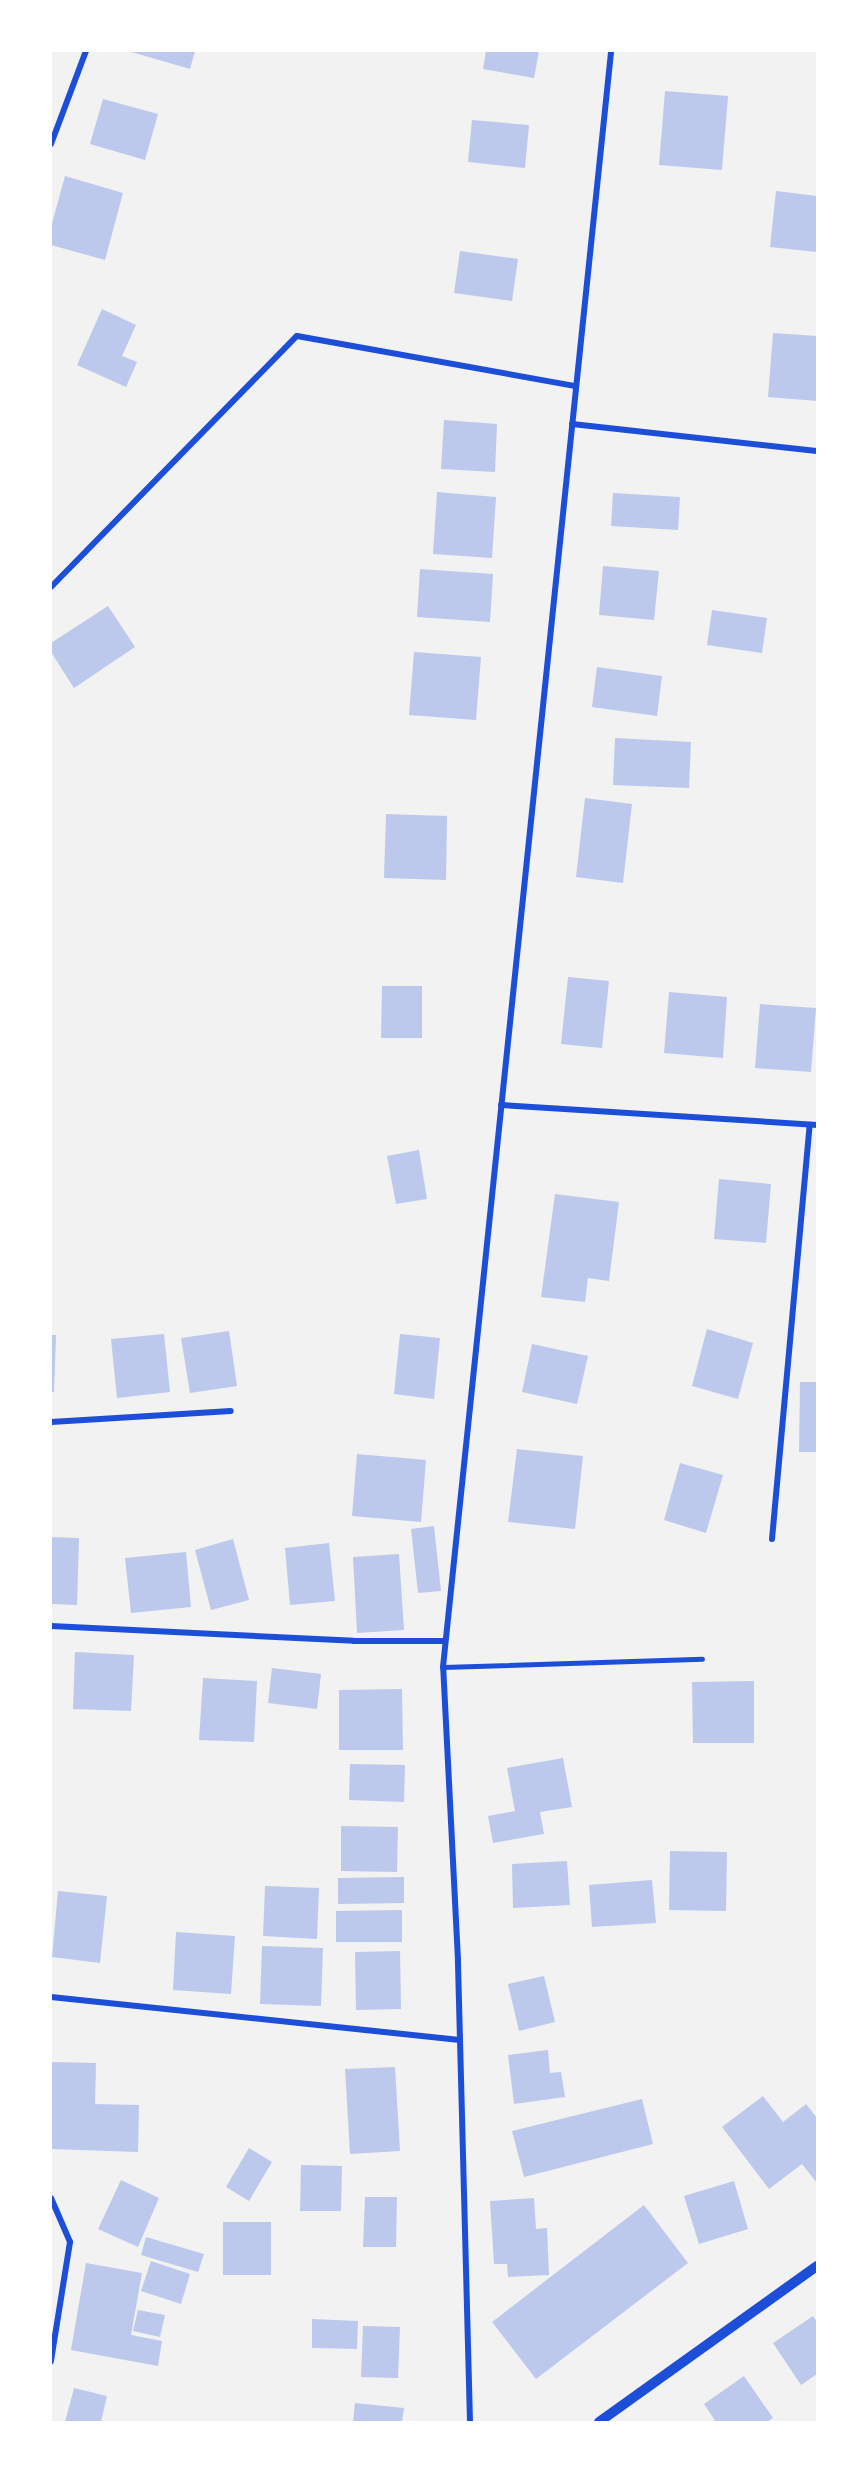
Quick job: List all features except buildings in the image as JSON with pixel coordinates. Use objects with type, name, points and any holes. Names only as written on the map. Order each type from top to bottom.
[{"type":"street","points":[[51,144],[86,51]]},
{"type":"street","points":[[470,2422],[460,2040],[443,1667],[611,51]]},
{"type":"street","points":[[51,587],[297,336],[576,386]]},
{"type":"street","points":[[572,424],[817,451]]},
{"type":"street","points":[[501,1105],[814,1125],[772,1539]]},
{"type":"street","points":[[51,1422],[231,1411]]},
{"type":"street","points":[[51,1626],[354,1641],[445,1641]]},
{"type":"street","points":[[51,1997],[460,2040]]},
{"type":"street","points":[[51,2198],[70,2242],[51,2361]]},
{"type":"street","points":[[599,2422],[817,2266]]},
{"type":"lane","points":[[443,1667],[702,1659]]}]
